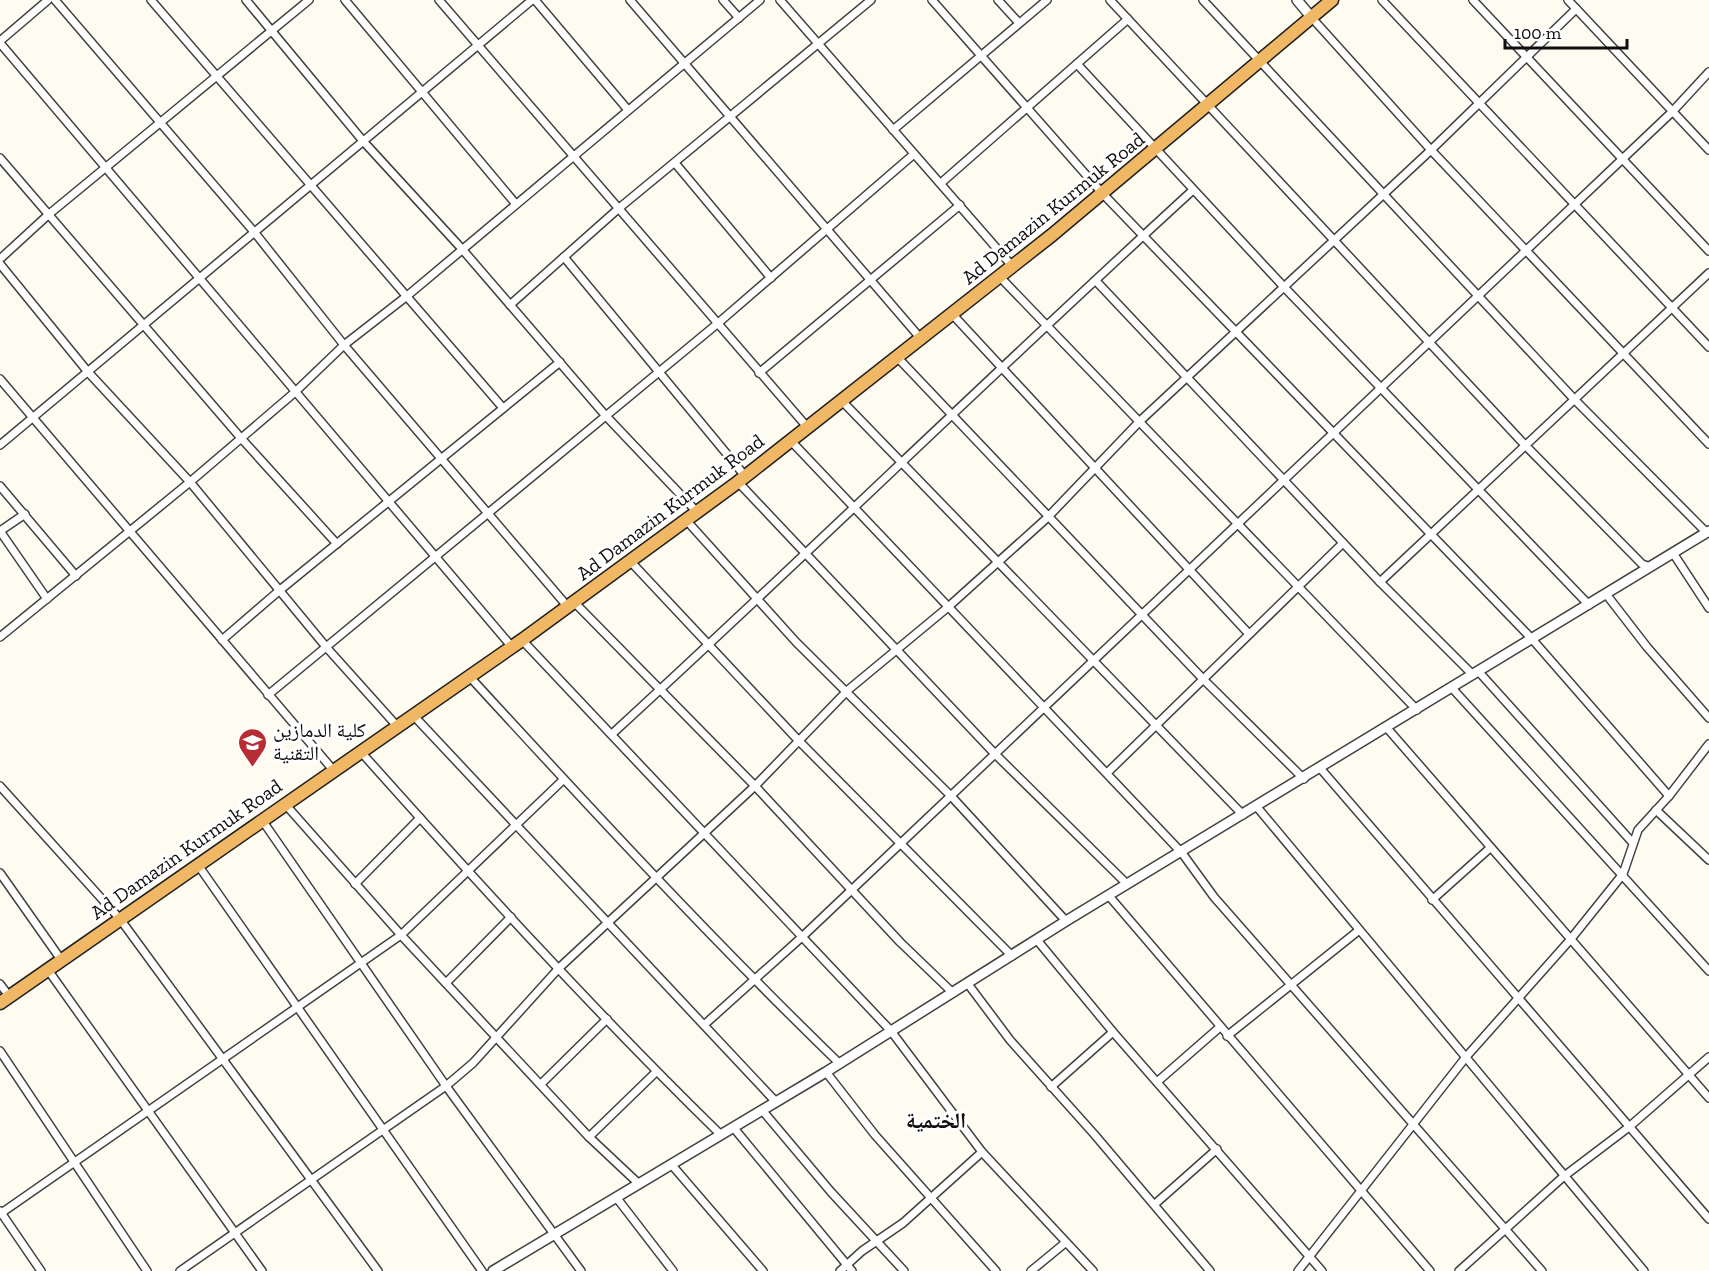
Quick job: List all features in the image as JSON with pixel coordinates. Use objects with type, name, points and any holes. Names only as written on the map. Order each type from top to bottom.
[{"type":"highway","name":"Ad Damazin Kurmuk Road","points":[[5,1000],[517,643],[742,479],[922,340],[1103,194],[1332,0]]},
{"type":"street","points":[[48,0],[0,42],[198,280],[434,556],[517,643],[612,734],[891,1031],[982,1152],[1093,1271]]},
{"type":"street","points":[[55,0],[255,233],[344,345],[571,604],[755,786],[900,942],[953,993]]},
{"type":"street","points":[[151,0],[310,187],[504,408]]},
{"type":"street","points":[[246,0],[363,141],[462,249],[605,415],[697,512]]},
{"type":"street","points":[[0,259],[48,215],[309,0]]},
{"type":"street","points":[[345,0],[515,203]]},
{"type":"street","points":[[439,0],[759,374],[808,428]]},
{"type":"street","points":[[0,445],[533,0],[628,110]]},
{"type":"street","points":[[630,0],[922,340]]},
{"type":"street","points":[[723,0],[739,18]]},
{"type":"street","points":[[0,636],[190,482],[294,393],[344,345],[407,296],[515,203],[685,65],[760,0]]},
{"type":"street","points":[[780,0],[1013,267]]},
{"type":"street","points":[[510,304],[618,209],[871,0]]},
{"type":"street","points":[[932,0],[1103,194],[1532,639],[1669,796]]},
{"type":"street","points":[[998,0],[1019,23]]},
{"type":"street","points":[[893,129],[1047,0]]},
{"type":"street","points":[[1110,0],[1525,445],[1642,564],[1650,567]]},
{"type":"street","points":[[493,1271],[840,1064],[1066,921],[1182,853],[1708,532],[1574,399],[1203,0]]},
{"type":"street","points":[[1297,0],[1431,150],[1709,444]]},
{"type":"street","points":[[1382,0],[1709,347]]},
{"type":"street","points":[[1473,0],[1709,251]]},
{"type":"street","points":[[1568,0],[1709,150]]},
{"type":"street","points":[[180,1271],[383,1131],[446,1086],[473,1063],[559,968],[755,786],[848,690],[947,608],[1047,518],[1140,421],[1431,150],[1576,9]]},
{"type":"street","points":[[941,183],[1128,19]]},
{"type":"street","points":[[1077,64],[1284,287],[1589,605]]},
{"type":"street","points":[[704,1025],[802,936],[1238,525],[1672,112],[1709,72]]},
{"type":"street","points":[[268,695],[717,324],[914,154]]},
{"type":"street","points":[[0,158],[240,437],[337,544]]},
{"type":"street","points":[[675,163],[771,278]]},
{"type":"street","points":[[612,734],[758,600],[852,506],[1193,190]]},
{"type":"street","points":[[759,374],[960,205]]},
{"type":"street","points":[[564,257],[742,479],[805,552],[995,754],[1127,884]]},
{"type":"street","points":[[0,264],[88,372],[190,482],[327,648],[397,726]]},
{"type":"street","points":[[1380,582],[1709,273]]},
{"type":"street","points":[[1000,277],[1297,588],[1417,710]]},
{"type":"street","points":[[1096,280],[1380,582],[1476,673],[1632,842]]},
{"type":"street","points":[[953,315],[1250,634]]},
{"type":"street","points":[[898,358],[1047,518],[1203,679],[1304,779]]},
{"type":"street","points":[[222,640],[560,362]]},
{"type":"street","points":[[0,379],[334,771]]},
{"type":"street","points":[[842,401],[902,460],[998,563],[1243,815]]},
{"type":"street","points":[[791,441],[947,608],[1045,707],[1182,853],[1203,884],[1542,1271]]},
{"type":"street","points":[[0,486],[76,576]]},
{"type":"street","points":[[25,514],[0,531],[47,599]]},
{"type":"street","points":[[686,520],[758,600],[951,796],[1066,921]]},
{"type":"street","points":[[1107,773],[1343,543]]},
{"type":"street","points":[[1673,553],[1709,608]]},
{"type":"street","points":[[631,562],[798,741],[901,843],[958,905],[1012,956]]},
{"type":"street","points":[[1606,594],[1647,647],[1709,718]]},
{"type":"street","points":[[468,676],[656,879],[753,980],[840,1064]]},
{"type":"street","points":[[1452,687],[1709,971]]},
{"type":"street","points":[[413,715],[514,826],[609,923],[776,1102]]},
{"type":"street","points":[[1387,728],[1709,1098]]},
{"type":"street","points":[[1298,1271],[1466,1057],[1570,940],[1623,874],[1632,842],[1638,830],[1669,796],[1709,744]]},
{"type":"street","points":[[361,752],[468,871],[656,1072],[720,1134]]},
{"type":"street","points":[[1320,768],[1431,900],[1709,1220]]},
{"type":"street","points":[[41,1271],[0,1213],[401,935],[563,780]]},
{"type":"street","points":[[0,786],[3,795],[120,919],[378,1271]]},
{"type":"street","points":[[285,804],[401,935],[589,1137],[638,1184]]},
{"type":"street","points":[[1257,807],[1563,1177],[1644,1271]]},
{"type":"street","points":[[1656,810],[1709,860]]},
{"type":"street","points":[[355,884],[420,818]]},
{"type":"street","points":[[262,820],[446,1086],[552,1235],[581,1271]]},
{"type":"street","points":[[1431,900],[1490,848]]},
{"type":"street","points":[[198,865],[482,1271]]},
{"type":"street","points":[[0,873],[62,961]]},
{"type":"street","points":[[1109,896],[1359,1191],[1430,1271]]},
{"type":"street","points":[[446,983],[511,917]]},
{"type":"street","points":[[1227,1036],[1358,931]]},
{"type":"street","points":[[1037,940],[1113,1032],[1322,1271]]},
{"type":"street","points":[[48,970],[262,1271]]},
{"type":"street","points":[[0,984],[5,1000]]},
{"type":"street","points":[[968,984],[1010,1040],[1155,1204],[1210,1271]]},
{"type":"street","points":[[541,1084],[607,1019]]},
{"type":"street","points":[[1157,1082],[1220,1028]]},
{"type":"street","points":[[1051,1087],[1113,1032]]},
{"type":"street","points":[[0,1051],[76,1161],[147,1271]]},
{"type":"street","points":[[1459,1271],[1563,1177],[1629,1127],[1709,1057]]},
{"type":"street","points":[[589,1137],[656,1072]]},
{"type":"street","points":[[826,1072],[929,1198],[996,1271]]},
{"type":"street","points":[[762,1110],[831,1192],[904,1271]]},
{"type":"street","points":[[733,1127],[849,1268]]},
{"type":"street","points":[[1155,1204],[1216,1149]]},
{"type":"street","points":[[840,1271],[849,1268],[878,1241],[903,1223],[982,1152]]},
{"type":"street","points":[[671,1164],[763,1271]]},
{"type":"street","points":[[616,1197],[674,1271]]},
{"type":"street","points":[[1031,1271],[1065,1243]]},
{"type":"place","name":"كلية الدمازين التقنية","points":[[252,768]]},
{"type":"district","name":"الختمية","points":[[936,1120]]}]
